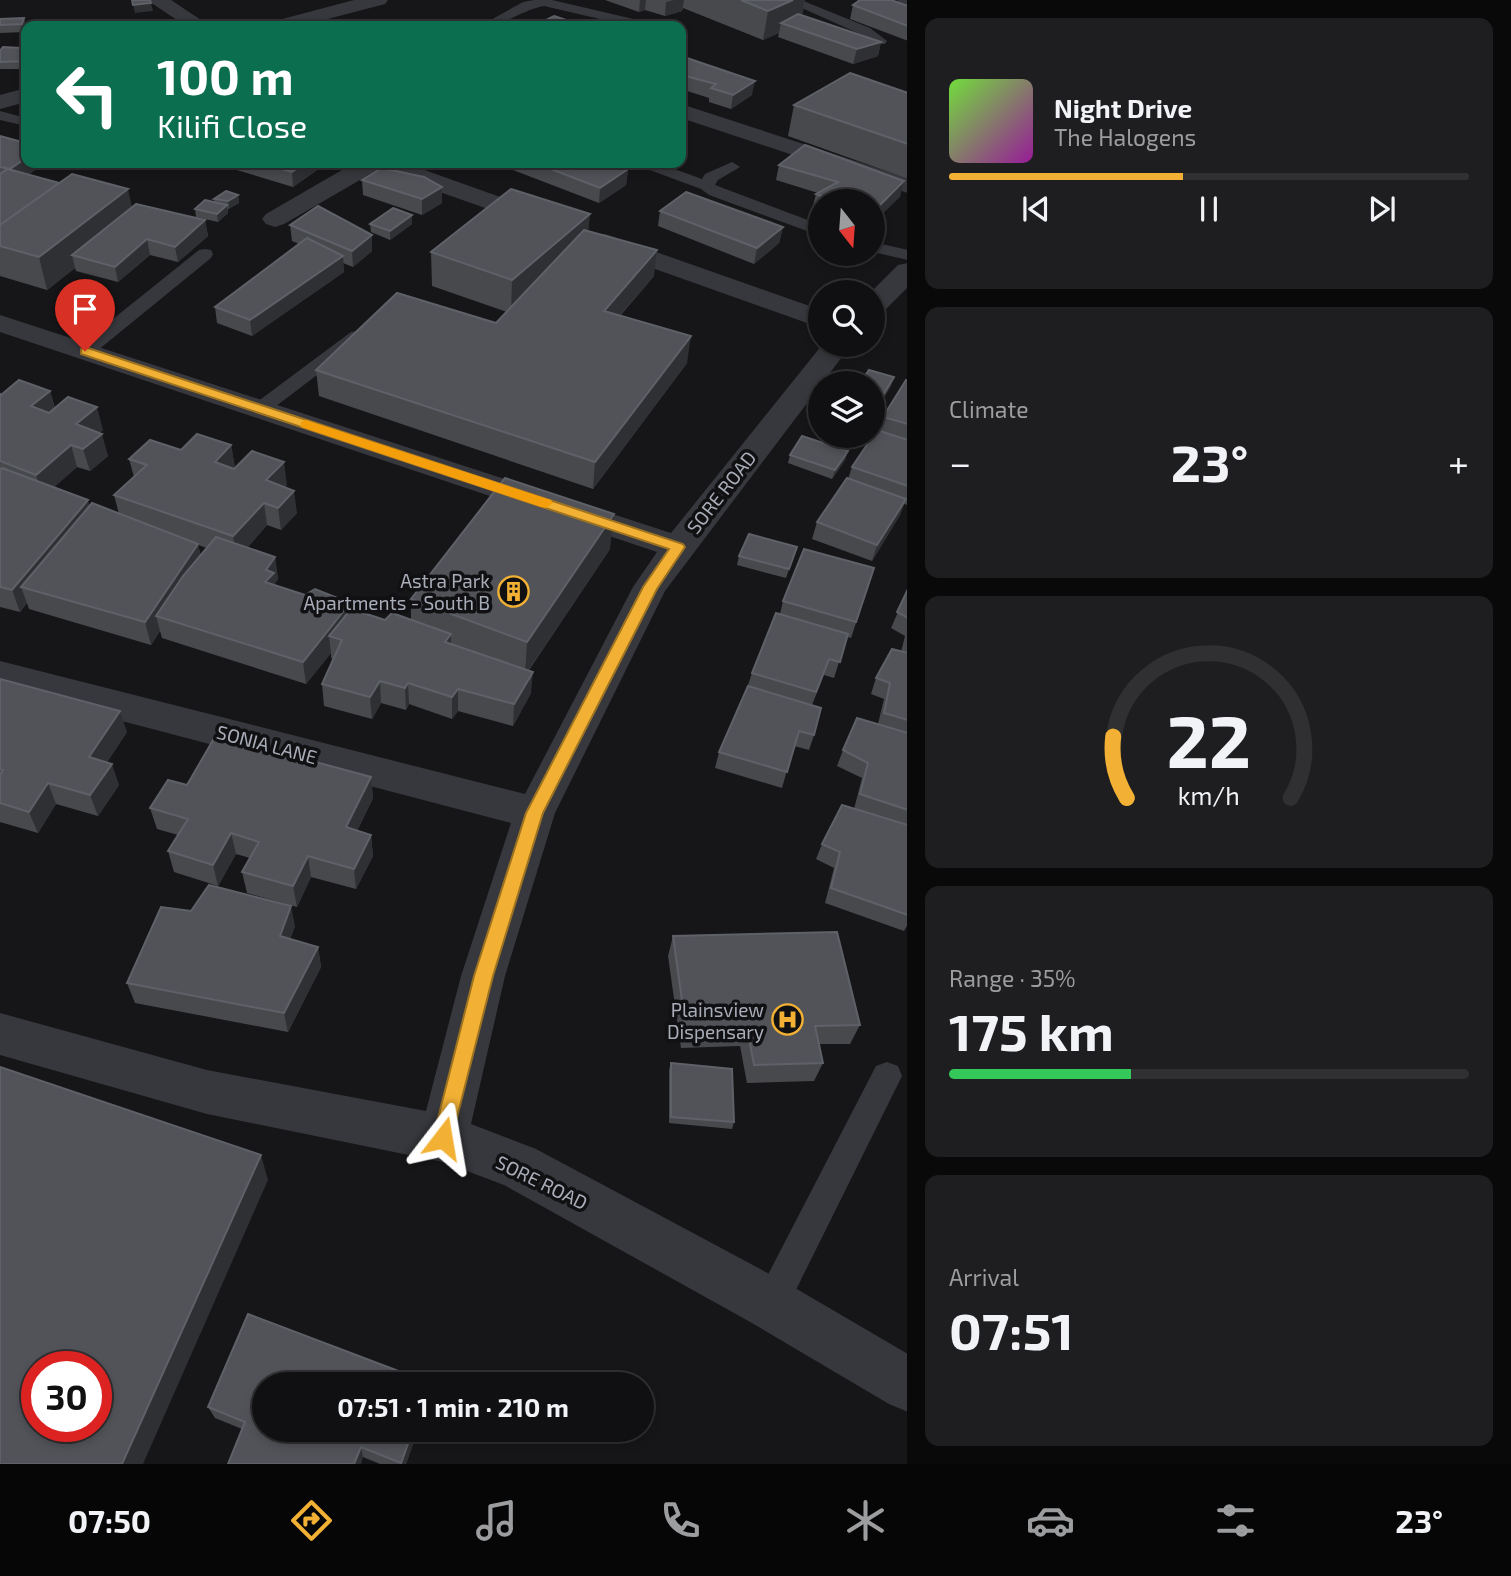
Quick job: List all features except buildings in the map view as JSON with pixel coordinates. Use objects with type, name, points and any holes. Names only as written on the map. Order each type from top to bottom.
[{"type":"street","points":[[157,0],[192,21]]},
{"type":"street","points":[[327,21],[377,0]]},
{"type":"street","points":[[0,102],[21,96]]},
{"type":"street","points":[[686,113],[907,187]]},
{"type":"street","points":[[275,219],[363,168]]},
{"type":"street","points":[[396,168],[560,226]]},
{"type":"street","points":[[586,235],[808,315]]},
{"type":"street","points":[[0,323],[678,547]]},
{"type":"street","name":"SORE ROAD","points":[[828,357],[678,547],[650,587],[534,813],[487,964],[443,1138],[519,1166],[771,1304],[907,1385]]},
{"type":"street","name":"SONIA LANE","points":[[0,675],[534,813]]},
{"type":"street","points":[[0,1034],[206,1092],[443,1138]]},
{"type":"lane","points":[[790,0],[865,31],[880,41]]},
{"type":"lane","points":[[497,21],[528,5],[544,2],[624,21]]},
{"type":"lane","points":[[0,115],[21,121]]},
{"type":"lane","points":[[707,186],[711,177],[732,167]]},
{"type":"lane","points":[[658,168],[808,226]]},
{"type":"lane","points":[[886,250],[907,255]]},
{"type":"lane","points":[[85,351],[205,254]]},
{"type":"lane","points":[[260,409],[375,323]]},
{"type":"lane","points":[[771,1304],[887,1076]]},
{"type":"slow traffic","points":[[306,424],[546,503]]},
{"type":"place","name":"Astra Park Apartments - South B","points":[[513,591]]},
{"type":"place","name":"Plainsview Dispensary","points":[[787,1020]]},
{"type":"route","points":[[85,351],[678,547],[650,587],[534,813],[484,976],[443,1138]]}]
